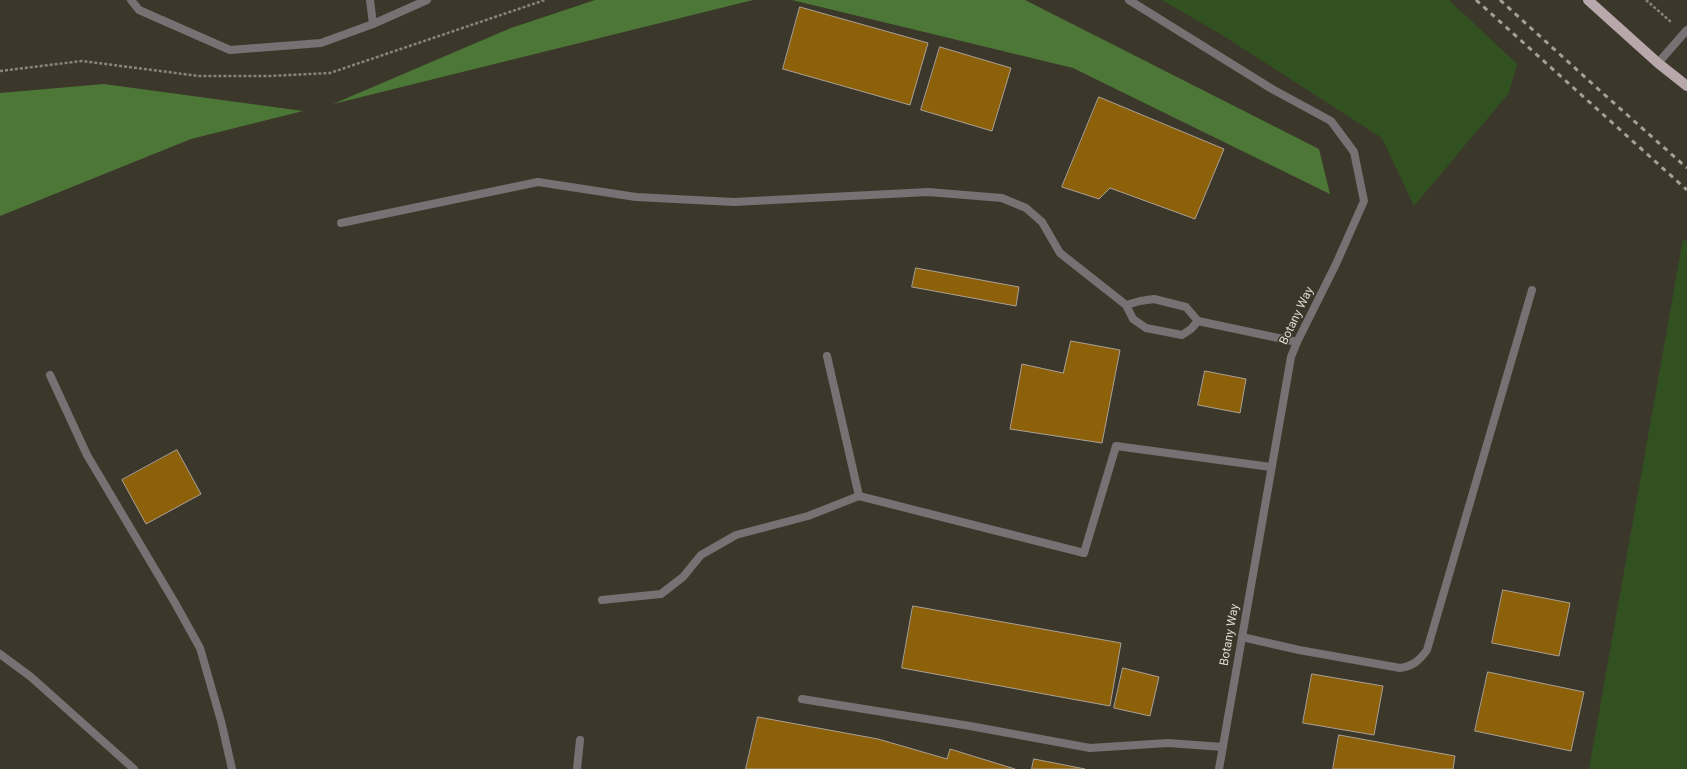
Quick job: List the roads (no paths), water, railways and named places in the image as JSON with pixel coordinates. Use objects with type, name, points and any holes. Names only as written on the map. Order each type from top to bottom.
[{"type":"main road","points":[[1588,0],[1658,63],[1687,86]]},
{"type":"street","points":[[131,0],[139,10],[230,50],[321,43],[373,24],[427,0]]},
{"type":"street","points":[[370,0],[373,24]]},
{"type":"street","name":"Botany Way","points":[[1129,0],[1272,89],[1331,121],[1354,152],[1364,201],[1336,264],[1291,357],[1219,769]]},
{"type":"street","points":[[1658,63],[1686,32]]},
{"type":"street","points":[[341,223],[538,182],[636,197],[734,202],[928,192],[1002,198],[1026,208],[1042,222],[1060,253],[1126,305],[1134,319],[1146,328],[1182,335],[1191,329],[1198,321]]},
{"type":"street","points":[[1242,637],[1299,650],[1400,668],[1410,667],[1420,660],[1427,650],[1532,290]]},
{"type":"street","points":[[1126,305],[1154,299],[1186,307],[1198,321],[1297,342]]},
{"type":"street","points":[[827,356],[859,496]]},
{"type":"street","points":[[50,376],[87,455],[200,648],[221,721],[232,769]]},
{"type":"street","points":[[602,600],[661,594],[683,577],[701,555],[736,535],[808,516],[859,496],[1084,553],[1116,446],[1271,467]]},
{"type":"street","points":[[0,654],[32,676],[134,769]]},
{"type":"street","points":[[802,699],[970,726],[1090,748],[1168,743],[1223,747]]},
{"type":"street","points":[[577,769],[580,740]]},
{"type":"railway","points":[[1476,0],[1687,190]]},
{"type":"railway","points":[[1500,0],[1687,168]]}]
